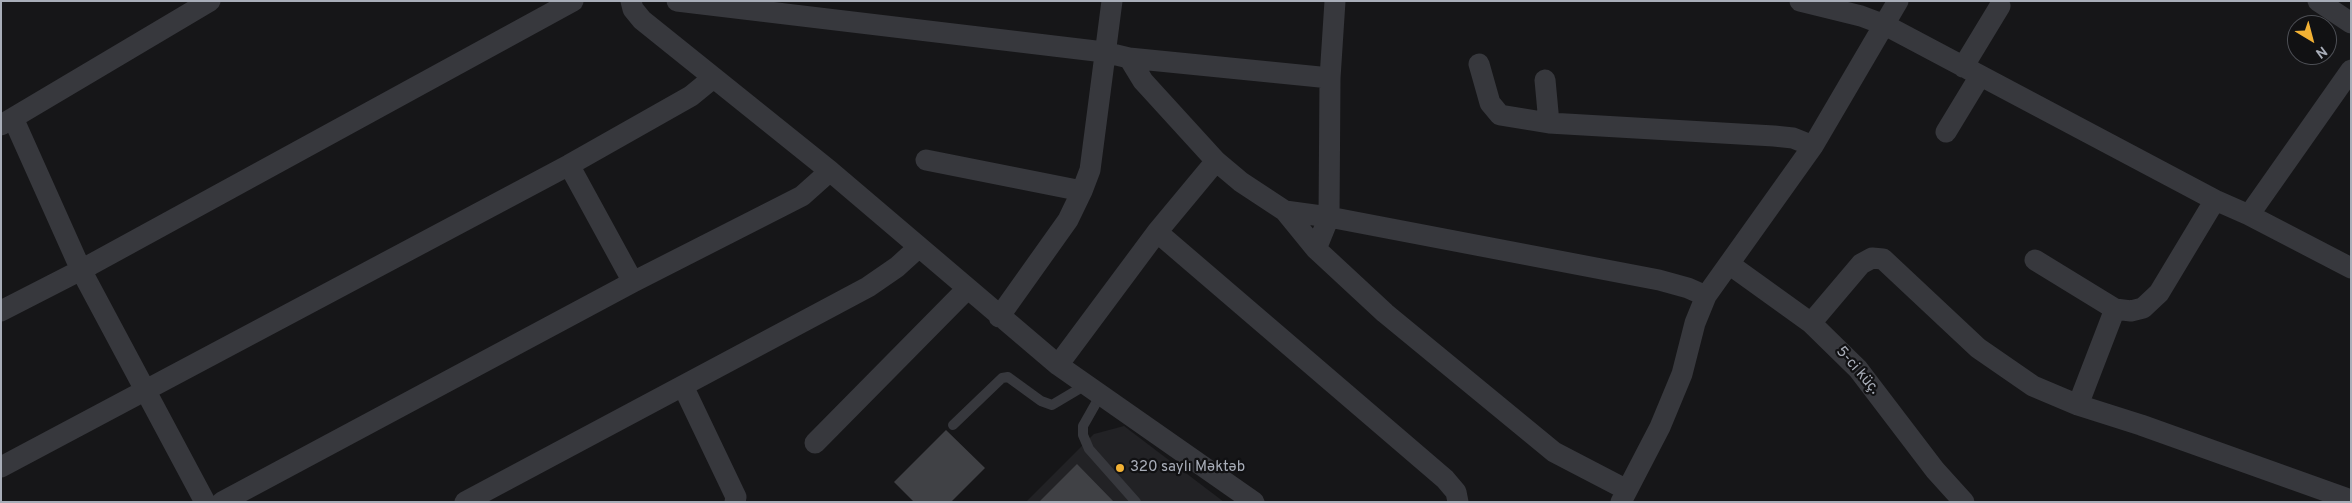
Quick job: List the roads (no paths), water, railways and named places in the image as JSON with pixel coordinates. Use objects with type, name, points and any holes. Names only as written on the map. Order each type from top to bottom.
[{"type":"street","points":[[205,502],[81,270],[7,121],[210,1]]},
{"type":"street","points":[[1,311],[81,270],[573,1]]},
{"type":"street","points":[[632,1],[633,9],[642,20],[830,171],[1058,366],[1254,502]]},
{"type":"street","points":[[677,1],[1104,52],[1129,58],[1330,78]]},
{"type":"street","points":[[999,316],[1068,220],[1090,170],[1112,1]]},
{"type":"street","points":[[1316,249],[1329,217],[1330,78],[1335,1]]},
{"type":"street","points":[[1800,1],[1861,16],[1885,25],[2215,200],[2249,215],[2351,268]]},
{"type":"street","points":[[1129,58],[1143,81],[1216,161],[1241,182],[1285,211],[1316,249],[1386,313],[1554,452],[1624,496],[1660,427],[1682,374],[1695,323],[1706,296],[1813,146],[1898,1]]},
{"type":"street","points":[[2318,1],[2351,23]]},
{"type":"street","points":[[1946,132],[2000,6]]},
{"type":"street","points":[[1479,64],[1490,103],[1500,115],[1549,123],[1774,136],[1793,138],[1813,146]]},
{"type":"street","points":[[2249,215],[2351,70]]},
{"type":"street","points":[[1,467],[569,165],[691,96],[714,78]]},
{"type":"street","points":[[1545,80],[1549,123]]},
{"type":"street","points":[[926,160],[1082,191]]},
{"type":"street","points":[[1058,366],[1157,232],[1216,161]]},
{"type":"street","points":[[569,165],[633,282]]},
{"type":"street","points":[[222,502],[633,282],[802,196],[830,171]]},
{"type":"street","points":[[2035,260],[2115,309],[2131,311],[2144,308],[2159,294],[2215,200]]},
{"type":"street","points":[[1285,211],[1329,217],[1659,280],[1688,288],[1706,296]]},
{"type":"street","points":[[1157,232],[1445,479],[1456,492],[1458,502]]},
{"type":"street","points":[[465,502],[868,287],[897,267],[919,247]]},
{"type":"street","points":[[1811,323],[1861,264],[1872,258],[1882,259],[1978,348],[2034,386],[2078,405],[2141,425],[2351,500]]},
{"type":"street","name":"5-ci küç.","points":[[1729,264],[1811,323],[1858,369],[1935,470],[1964,502]]},
{"type":"street","points":[[815,443],[967,289]]},
{"type":"street","points":[[2078,405],[2115,309]]},
{"type":"street","points":[[683,386],[736,497],[735,502]]},
{"type":"lane","points":[[953,425],[1002,378],[1008,377],[1041,401],[1052,406],[1092,391]]},
{"type":"lane","points":[[1092,391],[1083,426],[1089,449],[1136,502]]},
{"type":"place","name":"320 saylı Məktəb","points":[[1120,468]]}]
